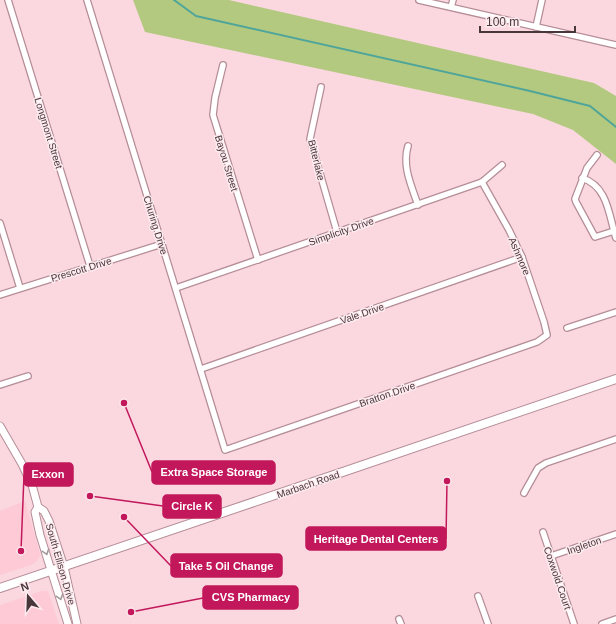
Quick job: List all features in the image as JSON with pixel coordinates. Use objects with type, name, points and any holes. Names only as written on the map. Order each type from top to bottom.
[{"type":"main road","name":"Marbach Road","points":[[0,588],[616,379]]},
{"type":"street","name":"Longmont Street","points":[[8,0],[90,266]]},
{"type":"street","name":"Churing Drive","points":[[87,0],[225,450]]},
{"type":"street","points":[[419,0],[616,45]]},
{"type":"street","points":[[451,7],[453,0]]},
{"type":"street","points":[[536,27],[542,0]]},
{"type":"street","name":"Bayou Street","points":[[224,65],[215,98],[213,115],[258,260]]},
{"type":"street","name":"Bitterlake","points":[[321,87],[310,139],[337,232]]},
{"type":"street","points":[[408,146],[405,156],[406,167],[418,204]]},
{"type":"street","points":[[597,155],[587,168],[575,199],[595,237],[614,231]]},
{"type":"street","name":"Simplicity Drive","points":[[176,288],[482,182],[502,165]]},
{"type":"street","points":[[582,178],[591,181],[601,192],[609,209],[616,238]]},
{"type":"street","name":"Ashmore","points":[[482,182],[509,230],[522,258],[544,322],[546,335]]},
{"type":"street","points":[[0,223],[20,288]]},
{"type":"street","name":"Prescott Drive","points":[[0,295],[162,244]]},
{"type":"street","name":"Vale Drive","points":[[201,369],[522,258]]},
{"type":"street","points":[[567,328],[616,312]]},
{"type":"street","name":"Bratton Drive","points":[[225,450],[537,342],[546,335]]},
{"type":"street","points":[[0,385],[28,376]]},
{"type":"street","name":"South Ellison Drive","points":[[0,426],[22,464],[32,485],[38,507],[44,511],[52,530],[64,567],[77,624]]},
{"type":"street","points":[[524,493],[538,468],[546,463],[616,439]]},
{"type":"street","name":"South Ellison Drive","points":[[38,507],[35,512],[40,535],[68,624]]},
{"type":"street","points":[[40,535],[52,530]]},
{"type":"street","name":"Coxwold Court","points":[[543,532],[574,624]]},
{"type":"street","name":"Ingleton","points":[[551,556],[616,534]]},
{"type":"street","points":[[478,596],[488,624]]},
{"type":"street","points":[[602,624],[616,619]]},
{"type":"shaded area","points":[[25,501],[40,554],[39,558],[31,565],[0,575],[0,511]]},
{"type":"shaded area","points":[[42,591],[48,591],[59,624],[0,624],[0,605]]},
{"type":"green space","points":[[133,0],[229,0],[594,83],[616,96],[616,164],[573,130],[533,114],[145,32]]},
{"type":"waterway","points":[[174,0],[196,16],[530,91],[590,106],[616,127]]},
{"type":"place","name":"Extra Space Storage","points":[[124,403]]},
{"type":"place","name":"Heritage Dental Centers","points":[[447,481]]},
{"type":"place","name":"Circle K","points":[[90,496]]},
{"type":"place","name":"Take 5 Oil Change","points":[[124,517]]},
{"type":"place","name":"Exxon","points":[[21,551]]},
{"type":"place","name":"CVS Pharmacy","points":[[131,612]]}]
